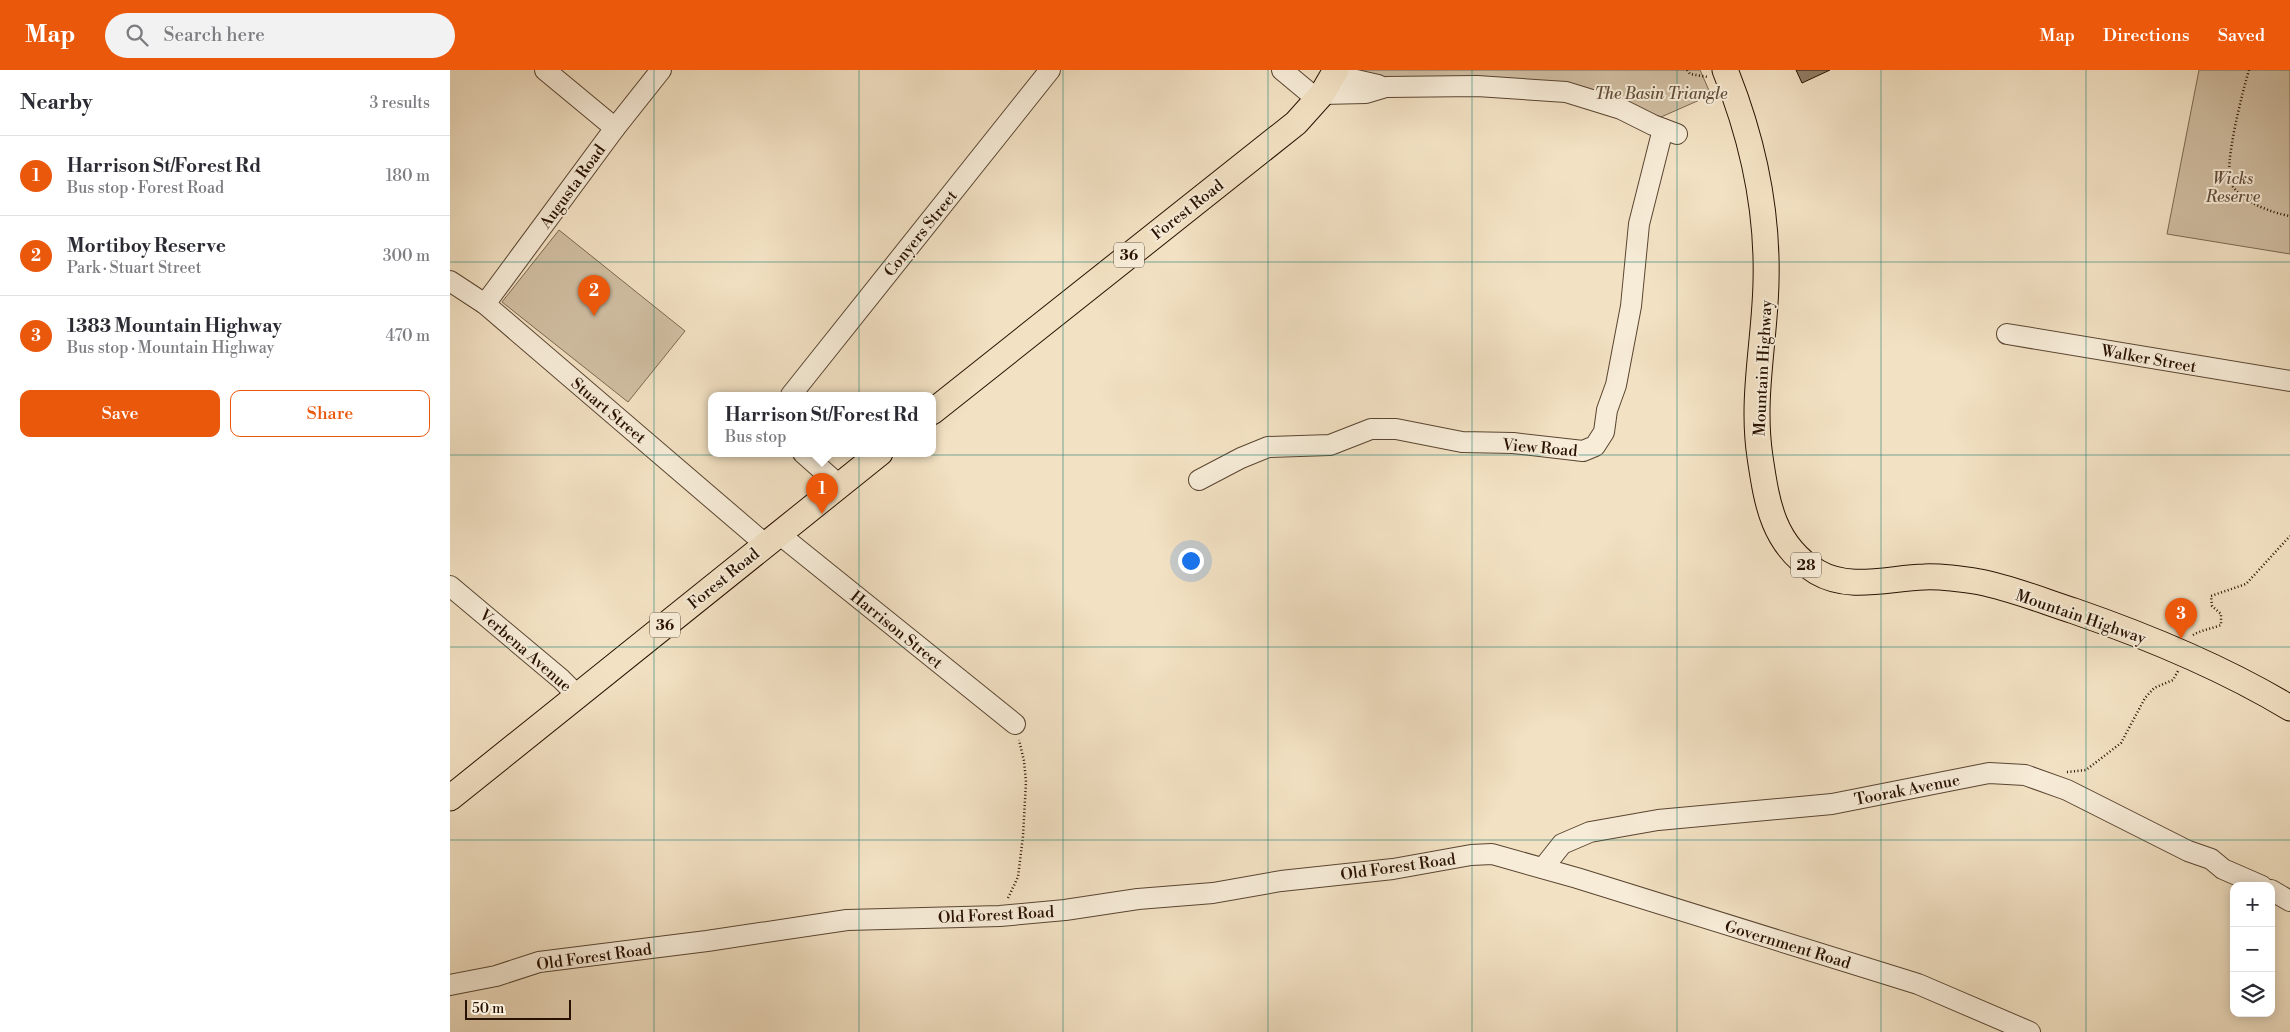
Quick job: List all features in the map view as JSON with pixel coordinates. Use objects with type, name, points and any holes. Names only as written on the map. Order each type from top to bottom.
[{"type":"main road","name":"Mountain Highway","points":[[1726,70],[1742,114],[1756,174],[1766,258],[1757,415],[1759,451],[1765,489],[1773,521],[1788,548],[1802,562],[1820,574],[1839,579],[1859,583],[1926,576],[1946,577],[1982,583],[2068,609],[2176,660],[2256,688],[2290,708]]},
{"type":"main road","name":"Forest Road","points":[[936,409],[1296,123],[1328,85]]},
{"type":"main road","name":"Forest Road","points":[[450,798],[875,457]]},
{"type":"street","points":[[546,70],[615,128]]},
{"type":"street","name":"Augusta Road","points":[[485,304],[615,128],[661,70]]},
{"type":"street","name":"Conyers Street","points":[[793,392],[1050,70]]},
{"type":"street","points":[[1282,70],[1328,85]]},
{"type":"street","name":"View Road","points":[[1198,480],[1241,458],[1268,447],[1330,445],[1371,429],[1396,429],[1462,442],[1513,443],[1583,451],[1595,446],[1604,432],[1607,410],[1616,385],[1631,306],[1639,224],[1645,194],[1670,131],[1621,108],[1566,92],[1477,86],[1386,87],[1328,85]]},
{"type":"street","name":"Stuart Street","points":[[450,281],[485,304],[772,539]]},
{"type":"street","name":"Walker Street","points":[[2008,334],[2290,381]]},
{"type":"street","points":[[808,457],[839,485]]},
{"type":"street","name":"Harrison Street","points":[[772,539],[1015,724]]},
{"type":"street","name":"Verbena Avenue","points":[[450,586],[562,679],[578,696]]},
{"type":"street","name":"Toorak Avenue","points":[[1542,868],[1562,844],[1590,832],[1658,820],[1832,804],[1989,773],[2025,775],[2067,790],[2188,851],[2210,859],[2223,869],[2253,882]]},
{"type":"street","name":"Old Forest Road","points":[[450,986],[496,976],[539,962],[847,920],[1000,916],[1065,910],[1138,899],[1212,893],[1280,881],[1393,869],[1471,855],[1492,854],[1542,868]]},
{"type":"street","name":"Government Road","points":[[1542,868],[1918,984],[2030,1032]]},
{"type":"street","points":[[2275,892],[2290,901]]},
{"type":"path","points":[[2249,70],[2240,97],[2229,167],[2230,182],[2234,189],[2252,203],[2290,216]]},
{"type":"path","points":[[2040,780],[2067,772],[2086,770],[2101,760],[2121,742],[2144,698],[2154,688],[2173,680],[2176,660],[2200,631],[2209,630],[2221,625],[2221,614],[2212,606],[2211,596],[2246,584],[2290,536]]},
{"type":"path","points":[[1000,916],[1018,877],[1023,836],[1026,782],[1024,761],[1015,724]]},
{"type":"green space","name":"The Basin Triangle","points":[[1361,70],[1700,70],[1711,95],[1661,117],[1581,86],[1357,77]]},
{"type":"green space","name":"Wicks Reserve","points":[[2199,70],[2290,70],[2290,254],[2167,234]]},
{"type":"green space","points":[[559,230],[685,331],[628,402],[502,302]]},
{"type":"building","points":[[1796,70],[1830,70],[1802,83]]},
{"type":"place","name":"Mortiboy Reserve","points":[[594,316]]},
{"type":"place","name":"Harrison St/Forest Rd","points":[[822,514]]},
{"type":"place","name":"1383 Mountain Highway","points":[[2181,639]]}]
